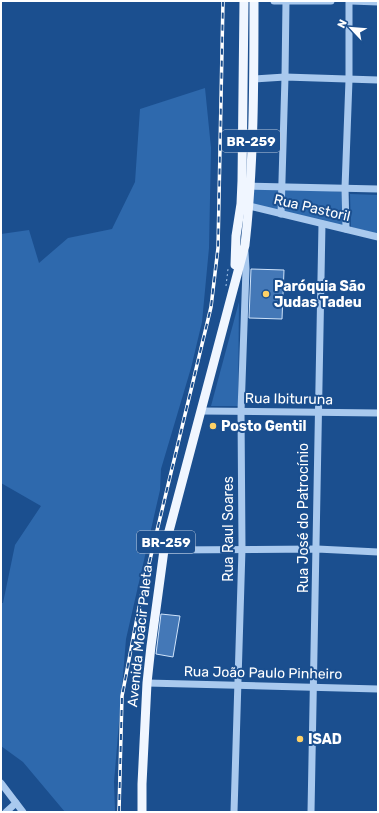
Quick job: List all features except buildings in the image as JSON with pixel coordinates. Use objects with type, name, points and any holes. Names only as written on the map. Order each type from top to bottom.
[{"type":"main road","name":"Avenida Moacir Paleta","points":[[244,1],[246,186]]},
{"type":"main road","name":"Avenida Moacir Paleta","points":[[142,812],[142,784],[150,646],[164,550],[244,245],[246,186],[254,79],[254,1]]},
{"type":"main road","name":"Avenida Moacir Paleta","points":[[235,280],[236,236],[245,205]]},
{"type":"street","points":[[274,1],[331,1]]},
{"type":"street","points":[[281,214],[286,1]]},
{"type":"street","points":[[346,229],[350,1],[378,2]]},
{"type":"street","points":[[254,79],[285,77],[378,80]]},
{"type":"street","points":[[246,186],[378,189]]},
{"type":"street","name":"Rua Pastoril","points":[[245,205],[378,237]]},
{"type":"street","name":"Rua José do Patrocínio","points":[[311,812],[317,549],[317,412],[322,224]]},
{"type":"street","name":"Rua Raul Soares","points":[[234,812],[242,549],[241,411],[246,269],[244,245]]},
{"type":"street","name":"Rua Ibituruna","points":[[201,411],[378,413]]},
{"type":"street","points":[[164,550],[317,549],[378,552]]},
{"type":"street","name":"Rua João Paulo Pinheiro","points":[[147,683],[378,689]]},
{"type":"street","points":[[1,783],[23,812]]},
{"type":"street","points":[[6,812],[16,803]]},
{"type":"path","points":[[226,286],[229,265]]},
{"type":"shaded area","points":[[205,88],[211,148],[209,248],[202,322],[191,368],[161,469],[160,490],[126,639],[114,782],[115,812],[65,812],[23,762],[1,746],[1,603],[3,603],[15,545],[41,506],[1,483],[1,234],[29,230],[39,263],[68,238],[112,229],[135,182],[140,109]]},
{"type":"shaded area","points":[[251,187],[282,188],[280,213],[250,206]]},
{"type":"shaded area","points":[[284,187],[344,192],[345,227],[281,213]]},
{"type":"shaded area","points":[[350,194],[378,195],[378,234],[351,227]]},
{"type":"shaded area","points":[[239,302],[238,406],[211,406]]},
{"type":"railway","points":[[119,812],[122,696],[141,597],[211,307],[218,248],[223,1]]},
{"type":"place","name":"Paróquia São Judas Tadeu","points":[[266,294]]},
{"type":"place","name":"Posto Gentil","points":[[213,426]]},
{"type":"place","name":"ISAD","points":[[300,739]]}]
